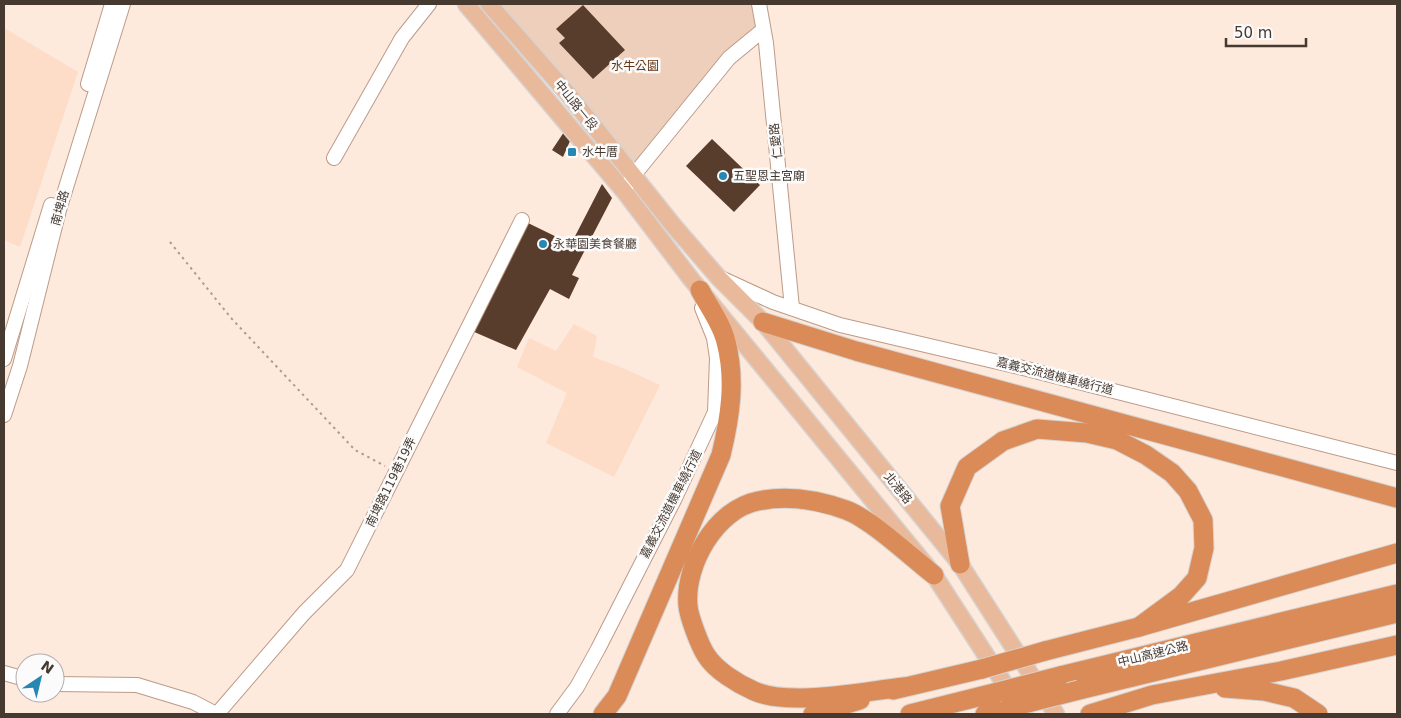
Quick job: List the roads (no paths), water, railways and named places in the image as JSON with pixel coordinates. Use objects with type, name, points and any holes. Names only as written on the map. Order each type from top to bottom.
[{"type":"highway","points":[[604,714],[617,696],[721,455],[728,428],[733,382],[726,341],[696,285]]},
{"type":"highway","points":[[763,322],[856,350],[1397,498]]},
{"type":"highway","points":[[960,564],[950,506],[967,467],[1003,440],[1037,429],[1087,433],[1117,440],[1146,455],[1172,473],[1188,491],[1203,520],[1204,548],[1197,578],[1181,596],[1139,627]]},
{"type":"highway","points":[[904,687],[784,698],[755,692],[728,676],[706,656],[688,606],[692,568],[712,529],[736,510],[756,501],[791,497],[848,510],[885,536],[934,575]]},
{"type":"highway","points":[[813,714],[904,687],[982,669],[1139,627],[1397,553]]},
{"type":"highway","name":"中山高速公路","points":[[910,714],[1010,705],[1060,676],[1397,594]]},
{"type":"highway","name":"中山高速公路","points":[[984,714],[1010,705],[1397,613]]},
{"type":"highway","points":[[1090,714],[1152,695],[1281,671],[1397,645]]},
{"type":"highway","points":[[1152,695],[1228,688],[1264,691],[1294,698],[1318,714]]},
{"type":"main road","name":"中山路一段","points":[[466,4],[585,154],[624,192],[696,285]]},
{"type":"main road","name":"中山路一段","points":[[489,4],[569,95],[633,176],[718,277]]},
{"type":"main road","name":"北港路","points":[[718,277],[763,322],[960,564],[1056,714]]},
{"type":"main road","points":[[696,285],[934,575],[1010,705]]},
{"type":"street","name":"南埤路","points":[[4,359],[112,4]]},
{"type":"street","name":"南埤路","points":[[4,415],[20,366],[59,210],[123,4]]},
{"type":"street","points":[[334,158],[402,38],[429,4]]},
{"type":"street","name":"仁愛路","points":[[759,4],[764,30],[792,308]]},
{"type":"street","points":[[624,192],[633,176],[729,58],[764,30]]},
{"type":"street","name":"南埤路119巷19弄","points":[[217,714],[304,614],[348,570],[522,220]]},
{"type":"street","name":"嘉義交流道機車繞行道","points":[[718,277],[772,302],[840,325],[1019,367],[1397,463]]},
{"type":"street","name":"嘉義交流道機車繞行道","points":[[557,714],[577,687],[602,640],[675,498],[715,412],[717,358],[714,338],[696,285]]},
{"type":"street","points":[[65,684],[137,685],[193,702],[217,714]]},
{"type":"place","name":"水牛厝","points":[[572,152]]},
{"type":"place","name":"五聖恩主宮廟","points":[[723,176]]},
{"type":"place","name":"永華園美食餐廳","points":[[543,244]]},
{"type":"park label","name":"水牛公園","points":[[635,66]]}]
